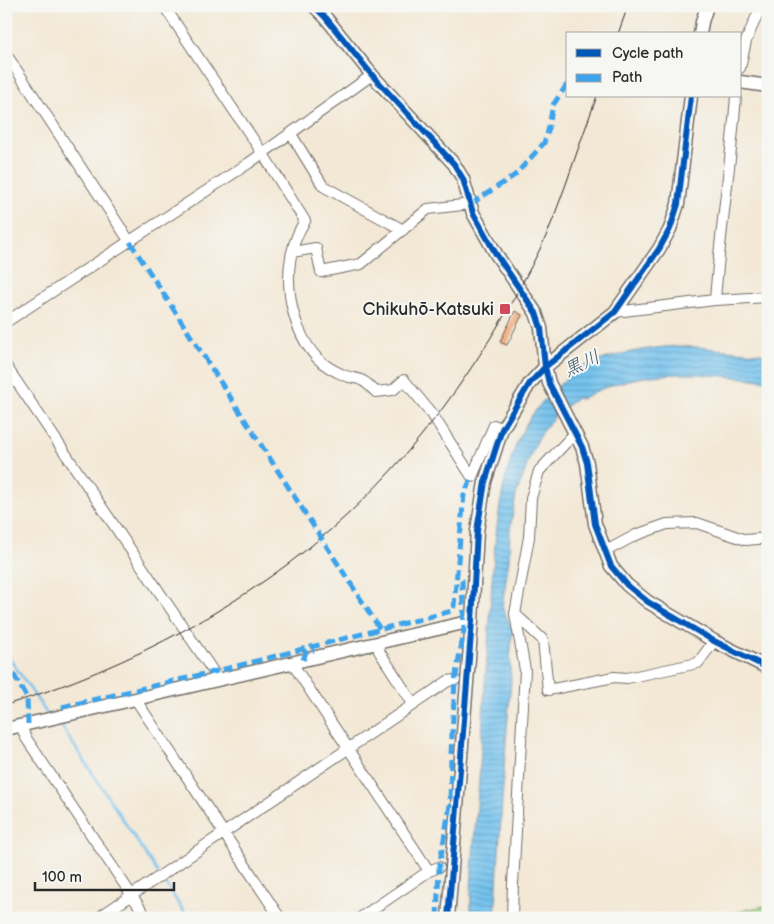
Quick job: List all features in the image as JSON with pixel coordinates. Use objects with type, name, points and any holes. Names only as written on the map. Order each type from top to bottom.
[{"type":"street","points":[[164,6],[263,154],[305,221],[298,233],[292,252],[290,287],[294,314],[302,336],[318,359],[334,370],[363,380],[376,392],[393,390],[404,380],[432,414],[472,477],[494,425],[502,429]]},
{"type":"street","points":[[314,6],[372,75],[454,164],[463,179],[473,213],[496,254],[536,313],[541,328],[545,368],[549,383],[582,447],[587,463],[595,524],[611,566],[627,585],[648,602],[714,642],[768,668]]},
{"type":"street","points":[[700,32],[707,6]]},
{"type":"street","points":[[742,59],[746,41],[761,6]]},
{"type":"street","points":[[6,54],[130,242]]},
{"type":"street","points":[[6,322],[263,154],[372,75]]},
{"type":"street","points":[[742,82],[768,86]]},
{"type":"street","points":[[448,918],[472,620],[477,531],[485,482],[502,429],[530,383],[545,368],[615,312],[659,249],[670,229],[678,204],[691,98]]},
{"type":"street","points":[[715,300],[718,260],[732,152],[736,98]]},
{"type":"street","points":[[290,134],[323,186],[403,230]]},
{"type":"street","points":[[292,252],[316,248],[321,272],[361,264],[428,209],[471,204]]},
{"type":"street","points":[[615,312],[715,300],[768,297]]},
{"type":"street","points":[[6,366],[218,680]]},
{"type":"street","points":[[512,918],[525,670],[515,614],[529,537],[531,498],[539,471],[573,428]]},
{"type":"street","points":[[606,551],[636,535],[667,524],[696,523],[746,540],[768,538]]},
{"type":"street","points":[[515,614],[542,640],[548,690],[614,677],[627,678],[698,663],[714,642]]},
{"type":"street","points":[[6,729],[472,620]]},
{"type":"street","points":[[378,643],[380,651],[414,705]]},
{"type":"street","points":[[292,663],[429,871]]},
{"type":"street","points":[[98,918],[349,750],[448,681],[455,680]]},
{"type":"street","points":[[136,700],[280,918]]},
{"type":"street","points":[[21,726],[26,738],[147,918]]},
{"type":"street","points":[[360,918],[429,871],[439,867]]},
{"type":"green space","points":[[768,905],[768,918],[709,918]]},
{"type":"water","points":[[684,346],[768,354],[768,381],[696,374],[673,374],[649,376],[626,381],[604,388],[581,399],[576,398],[555,416],[542,432],[533,449],[516,495],[510,530],[509,559],[502,607],[514,633],[512,633],[511,680],[495,918],[471,918],[472,871],[495,542],[508,468],[516,445],[530,417],[543,401],[566,379],[566,374],[609,357],[654,348]]},
{"type":"building","points":[[515,311],[522,315],[507,345],[500,342]]},
{"type":"waterway","points":[[6,653],[47,714]]},
{"type":"waterway","points":[[58,721],[158,873]]},
{"type":"waterway","points":[[161,877],[188,918]]},
{"type":"tram line","points":[[619,32],[628,6]]},
{"type":"tram line","points":[[6,705],[98,672],[187,629],[270,577],[309,548],[376,487],[431,424],[456,390],[479,356],[522,284],[551,224],[596,98]]},
{"type":"marked path","points":[[471,204],[515,175],[544,143],[553,105],[566,86]]},
{"type":"marked path","points":[[130,242],[380,629]]},
{"type":"marked path","points":[[62,707],[213,672],[452,611],[464,494],[472,477]]},
{"type":"marked path","points":[[437,918],[439,867],[450,805],[455,680],[464,631],[462,580],[460,578]]},
{"type":"marked path","points":[[303,660],[306,652],[314,650]]},
{"type":"marked path","points":[[6,661],[27,698],[28,724]]},
{"type":"cycle path","points":[[314,6],[372,75],[454,164],[463,179],[473,213],[496,254],[536,313],[541,328],[545,367],[549,383],[582,447],[587,463],[595,524],[611,566],[627,585],[648,602],[714,641],[768,668]]},
{"type":"cycle path","points":[[448,918],[472,621],[477,531],[485,482],[502,429],[530,383],[545,367],[615,312],[659,249],[670,229],[678,204],[691,98]]},
{"type":"place","name":"Chikuhō-Katsuki","points":[[505,309]]},
{"type":"water label","name":"黒川","points":[[582,364]]}]
